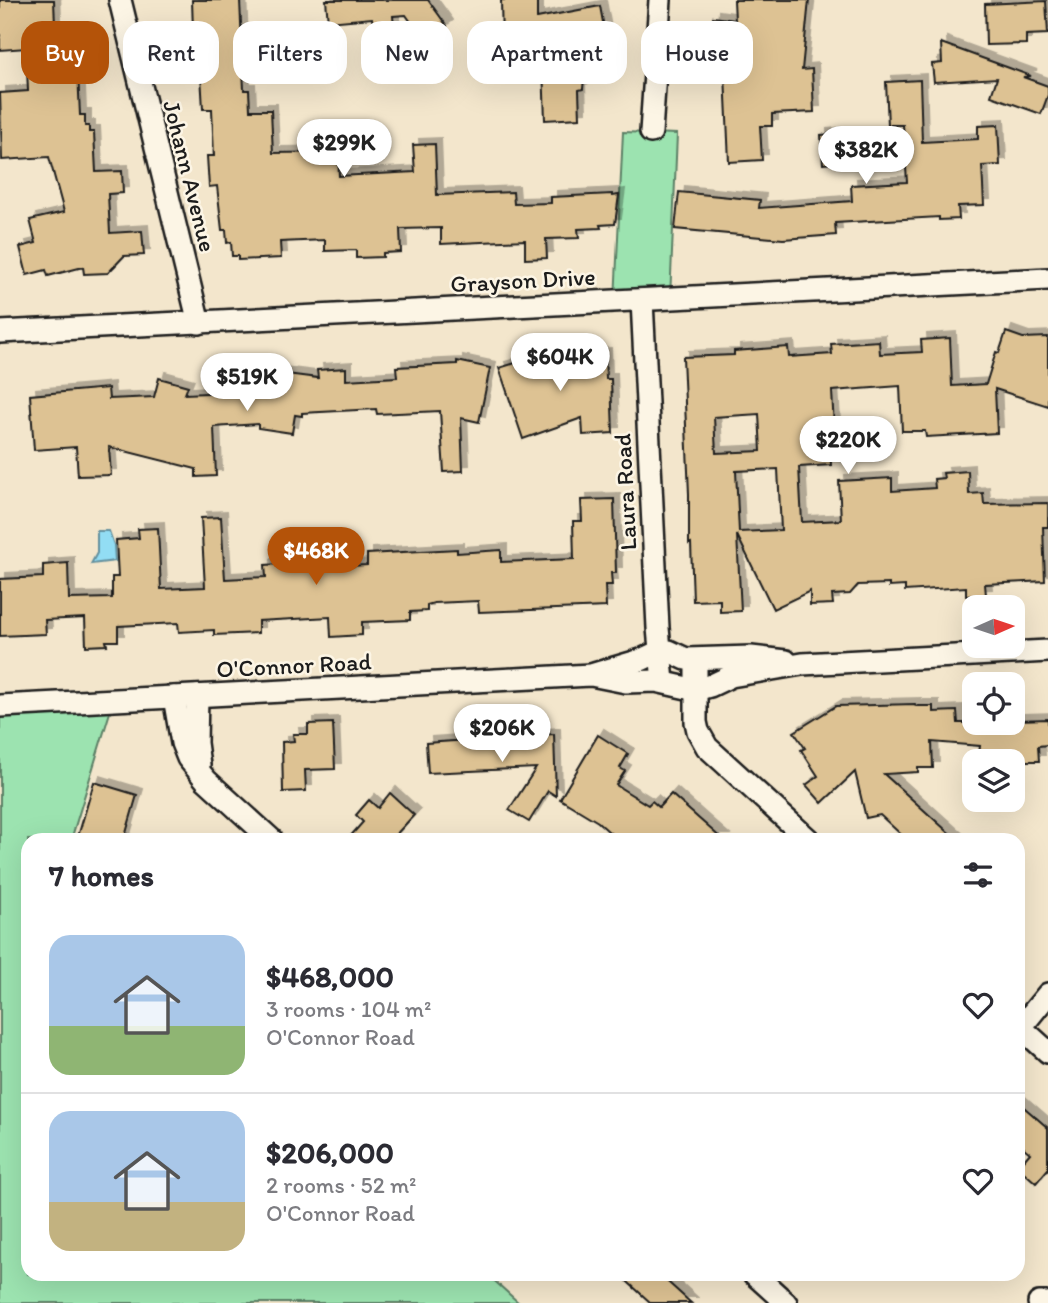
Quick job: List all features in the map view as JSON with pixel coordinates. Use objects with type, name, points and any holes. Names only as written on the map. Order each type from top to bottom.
[{"type":"street","name":"Johann Avenue","points":[[120,0],[199,323]]},
{"type":"street","points":[[651,132],[660,0]]},
{"type":"street","name":"Grayson Drive","points":[[0,332],[1048,279]]},
{"type":"street","name":"Laura Road","points":[[642,300],[663,682]]},
{"type":"street","points":[[660,650],[669,651],[685,659],[751,657],[802,664]]},
{"type":"street","name":"O'Connor Road","points":[[0,706],[591,675],[641,660],[660,650]]},
{"type":"street","points":[[696,690],[731,676],[802,664],[1048,651]]},
{"type":"street","points":[[696,660],[696,722],[707,747],[802,833]]},
{"type":"street","name":"O'Connor Road","points":[[591,675],[626,682],[663,682],[696,690]]},
{"type":"street","points":[[197,696],[196,743],[200,771]]},
{"type":"street","points":[[174,697],[182,743],[188,758],[220,793],[264,833]]},
{"type":"street","points":[[1025,1020],[1048,995]]},
{"type":"street","points":[[1025,1031],[1048,1052]]},
{"type":"street","points":[[762,1281],[786,1303]]},
{"type":"street","points":[[1039,1303],[1048,1303]]},
{"type":"green space","points":[[623,132],[677,134],[670,299],[615,301]]},
{"type":"green space","points":[[114,699],[73,833],[21,833],[21,1281],[495,1281],[519,1303],[0,1303],[0,707]]},
{"type":"water","points":[[97,531],[109,531],[114,545],[115,561],[91,564],[97,553]]},
{"type":"building","points":[[0,0],[54,0],[55,21],[21,21],[21,48],[0,50]]},
{"type":"building","points":[[192,0],[240,0],[241,21],[233,21],[233,84],[244,84],[244,90],[249,90],[250,110],[271,110],[273,153],[338,152],[339,176],[415,172],[413,145],[435,144],[437,195],[513,192],[514,204],[551,203],[551,197],[619,195],[615,224],[578,229],[579,238],[546,239],[547,258],[525,259],[525,240],[441,244],[441,228],[400,229],[401,252],[383,253],[383,257],[356,258],[356,250],[325,251],[325,240],[280,242],[281,258],[238,260],[238,256],[232,256],[231,242],[227,243],[226,230],[222,230],[217,186],[209,187],[207,156],[214,156],[212,109],[203,109],[202,84],[219,84],[219,21],[193,21]]},
{"type":"building","points":[[326,0],[428,0],[443,21],[410,21],[406,15],[393,16],[393,21],[372,21],[372,18],[328,21]]},
{"type":"building","points":[[501,0],[537,0],[537,18],[600,6],[603,21],[502,21]]},
{"type":"building","points":[[734,0],[809,0],[802,70],[812,69],[814,112],[772,114],[772,126],[760,126],[762,160],[729,162],[725,84],[753,84],[753,21],[713,21],[713,17],[735,20]]},
{"type":"building","points":[[1046,1],[1048,34],[1026,35],[1026,44],[986,45],[985,4]]},
{"type":"building","points":[[941,43],[1031,76],[1023,77],[1048,86],[1048,95],[1041,114],[991,96],[997,78],[934,82],[932,64],[942,63]]},
{"type":"building","points":[[920,80],[922,142],[978,139],[978,126],[998,125],[1000,165],[982,166],[984,205],[958,206],[959,219],[939,220],[939,217],[835,223],[836,235],[783,239],[675,229],[679,192],[760,200],[759,208],[852,201],[851,185],[907,182],[903,125],[888,125],[886,82]]},
{"type":"building","points":[[28,84],[79,84],[80,115],[85,115],[85,126],[89,126],[89,132],[94,132],[96,172],[122,171],[123,193],[108,194],[110,233],[142,231],[144,255],[124,256],[108,273],[84,274],[83,267],[48,276],[46,270],[27,275],[20,247],[36,243],[30,220],[64,212],[49,157],[2,160],[0,93],[28,91]]},
{"type":"building","points":[[544,84],[583,84],[583,89],[579,90],[580,118],[545,120]]},
{"type":"building","points":[[844,133],[846,162],[823,164],[821,135]]},
{"type":"building","points":[[1006,332],[1023,338],[1048,337],[1048,406],[995,389],[997,433],[926,437],[925,431],[902,431],[900,386],[832,391],[834,428],[829,429],[831,465],[799,467],[802,522],[841,520],[839,481],[892,478],[892,491],[935,488],[934,479],[944,478],[943,473],[968,471],[969,494],[983,493],[984,504],[1048,503],[1048,527],[1043,527],[1045,581],[985,584],[986,595],[966,595],[966,587],[905,591],[905,586],[858,585],[850,594],[832,595],[833,604],[810,605],[810,591],[773,609],[737,535],[741,611],[720,612],[720,600],[693,601],[683,357],[734,355],[734,351],[788,347],[789,357],[832,354],[831,344],[879,341],[880,354],[922,352],[921,340],[950,338],[952,386],[986,384],[996,352],[999,353]],"holes":[[[759,414],[761,451],[716,453],[714,417]],[[778,469],[781,530],[739,532],[736,471]]]},
{"type":"building","points":[[549,353],[550,357],[605,354],[606,379],[611,379],[613,433],[583,435],[582,418],[523,439],[499,368]]},
{"type":"building","points":[[457,361],[490,368],[479,422],[461,418],[463,471],[444,472],[440,411],[377,414],[376,409],[302,413],[302,416],[295,415],[292,433],[258,428],[258,424],[214,427],[216,476],[196,477],[196,469],[109,447],[111,475],[78,476],[76,447],[34,450],[30,395],[108,388],[109,399],[154,397],[159,378],[188,386],[185,394],[230,392],[229,381],[278,378],[279,373],[318,378],[317,370],[346,368],[346,380],[397,377],[396,367],[457,364]]},
{"type":"building","points":[[614,499],[616,573],[611,573],[612,585],[605,585],[606,607],[479,612],[478,601],[434,603],[427,605],[427,611],[410,612],[410,620],[362,622],[362,635],[331,637],[330,617],[258,621],[258,633],[214,635],[214,630],[179,632],[178,623],[118,626],[118,641],[106,641],[107,645],[86,646],[85,618],[45,620],[46,634],[0,636],[0,579],[43,577],[43,565],[68,563],[69,599],[112,598],[112,577],[118,577],[116,540],[139,538],[138,529],[158,528],[161,589],[205,587],[201,518],[221,517],[225,579],[266,577],[265,565],[310,562],[310,568],[367,565],[367,554],[457,549],[457,553],[501,550],[501,562],[574,559],[573,521],[582,521],[581,500]]},
{"type":"building","points":[[915,704],[933,706],[933,712],[957,711],[958,723],[962,723],[962,735],[1025,735],[1025,720],[1048,719],[1048,745],[1038,746],[1039,761],[1025,761],[1025,749],[980,749],[980,746],[932,742],[933,768],[918,768],[918,772],[884,774],[949,833],[899,833],[880,815],[866,818],[855,772],[822,803],[806,785],[818,776],[801,750],[805,748],[794,732],[836,706]]},
{"type":"building","points":[[333,723],[335,769],[305,770],[306,791],[283,792],[282,742],[294,741],[293,734],[308,734],[308,724]]},
{"type":"building","points":[[554,734],[556,796],[548,791],[529,822],[509,810],[536,768],[428,773],[426,743]]},
{"type":"building","points":[[598,735],[628,754],[620,768],[625,771],[616,785],[648,805],[652,801],[659,807],[671,794],[715,833],[610,833],[598,822],[560,799]]},
{"type":"building","points":[[94,782],[137,795],[126,833],[79,833]]},
{"type":"building","points":[[390,793],[414,815],[397,833],[353,833],[363,822],[356,815],[369,800],[378,808]]},
{"type":"building","points":[[1025,1108],[1048,1128],[1048,1169],[1036,1183],[1025,1173],[1025,1159],[1030,1153],[1025,1149]]},
{"type":"building","points":[[627,1281],[667,1281],[691,1303],[651,1303]]}]
